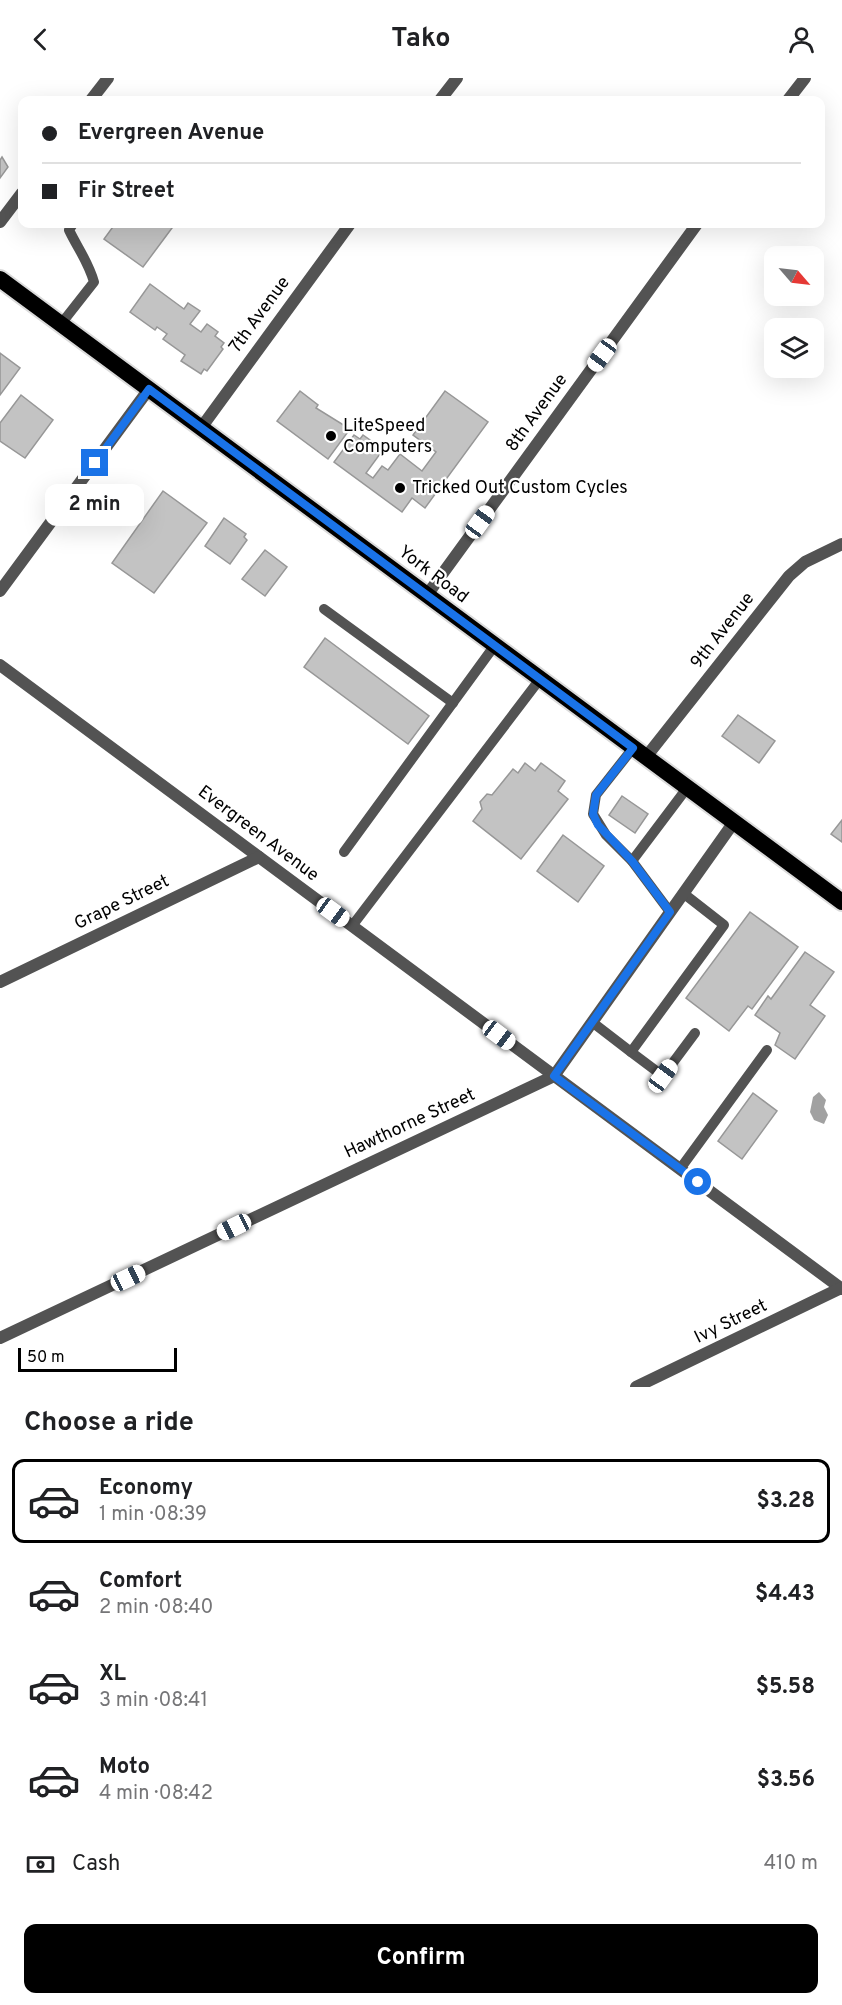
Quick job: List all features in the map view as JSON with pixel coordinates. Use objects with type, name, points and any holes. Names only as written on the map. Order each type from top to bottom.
[{"type":"highway","name":"York Road","points":[[0,279],[842,902]]},
{"type":"street","points":[[94,96],[108,78]]},
{"type":"street","points":[[443,96],[457,78]]},
{"type":"street","points":[[791,96],[805,78]]},
{"type":"street","points":[[0,222],[18,198]]},
{"type":"street","name":"7th Avenue","points":[[201,428],[347,228]]},
{"type":"street","name":"8th Avenue","points":[[427,595],[694,228]]},
{"type":"street","points":[[0,591],[149,389]]},
{"type":"street","name":"9th Avenue","points":[[639,753],[789,576],[805,562],[842,544]]},
{"type":"street","name":"Evergreen Avenue","points":[[0,665],[842,1289]]},
{"type":"street","name":"Hawthorne Street","points":[[0,1338],[554,1076],[734,822]]},
{"type":"street","name":"Grape Street","points":[[0,982],[259,857]]},
{"type":"street","name":"Ivy Street","points":[[636,1387],[842,1289]]},
{"type":"lane","points":[[61,324],[94,282],[88,260],[80,253],[69,230],[70,228]]},
{"type":"lane","points":[[324,609],[453,703]]},
{"type":"lane","points":[[344,852],[495,645]]},
{"type":"lane","points":[[352,926],[540,679]]},
{"type":"lane","points":[[639,753],[596,795],[593,814],[598,825],[632,861],[670,912]]},
{"type":"lane","points":[[632,861],[687,788]]},
{"type":"lane","points":[[631,1052],[724,925],[683,893]]},
{"type":"lane","points":[[592,1022],[663,1076],[695,1033]]},
{"type":"lane","points":[[680,1169],[767,1050]]},
{"type":"shaded area","points":[[819,1092],[826,1100],[824,1107],[828,1115],[824,1124],[814,1120],[810,1112],[813,1097]]},
{"type":"building","points":[[2,157],[8,167],[0,178],[0,160]]},
{"type":"building","points":[[112,228],[172,228],[143,267],[104,239]]},
{"type":"building","points":[[150,284],[184,309],[188,303],[200,311],[190,324],[201,332],[207,324],[218,332],[215,336],[224,343],[221,347],[223,349],[207,371],[204,369],[201,374],[181,361],[185,355],[163,339],[167,334],[157,327],[155,330],[130,312]]},
{"type":"building","points":[[0,353],[20,368],[0,395]]},
{"type":"building","points":[[300,391],[318,405],[316,408],[350,429],[328,459],[277,421]]},
{"type":"building","points":[[445,391],[488,422],[425,508],[412,498],[402,512],[334,462],[354,435],[360,439],[363,435],[377,445],[374,450],[380,454],[366,473],[373,478],[382,466],[388,470],[400,454],[422,471],[436,452],[413,435]]},
{"type":"building","points":[[21,395],[53,420],[25,458],[0,441],[0,423]]},
{"type":"building","points":[[163,491],[207,523],[154,593],[112,563]]},
{"type":"building","points":[[224,518],[246,534],[244,537],[247,540],[230,564],[205,546]]},
{"type":"building","points":[[265,550],[287,567],[265,596],[242,579]]},
{"type":"building","points":[[325,638],[429,716],[408,744],[304,667]]},
{"type":"building","points":[[738,715],[775,741],[759,763],[722,736]]},
{"type":"building","points":[[525,763],[535,771],[541,763],[565,781],[558,791],[568,799],[521,859],[473,821],[482,809],[480,802],[487,794],[492,795],[513,769],[518,773]]},
{"type":"building","points":[[622,796],[648,814],[635,833],[609,815]]},
{"type":"building","points":[[842,820],[842,842],[831,834]]},
{"type":"building","points":[[563,835],[604,866],[578,902],[537,871]]},
{"type":"building","points":[[750,912],[798,947],[752,1009],[748,1006],[729,1031],[686,998]]},
{"type":"building","points":[[805,952],[834,972],[810,1005],[825,1016],[795,1059],[775,1045],[780,1033],[755,1015],[768,996],[771,999]]},
{"type":"building","points":[[753,1093],[777,1111],[742,1159],[718,1141]]},
{"type":"place","name":"LiteSpeed Computers","points":[[331,436]]},
{"type":"place","name":"Tricked Out Custom Cycles","points":[[400,488]]},
{"type":"route","points":[[95,463],[149,389],[633,748],[596,795],[593,814],[598,825],[632,861],[670,912],[554,1076],[698,1182]]}]
